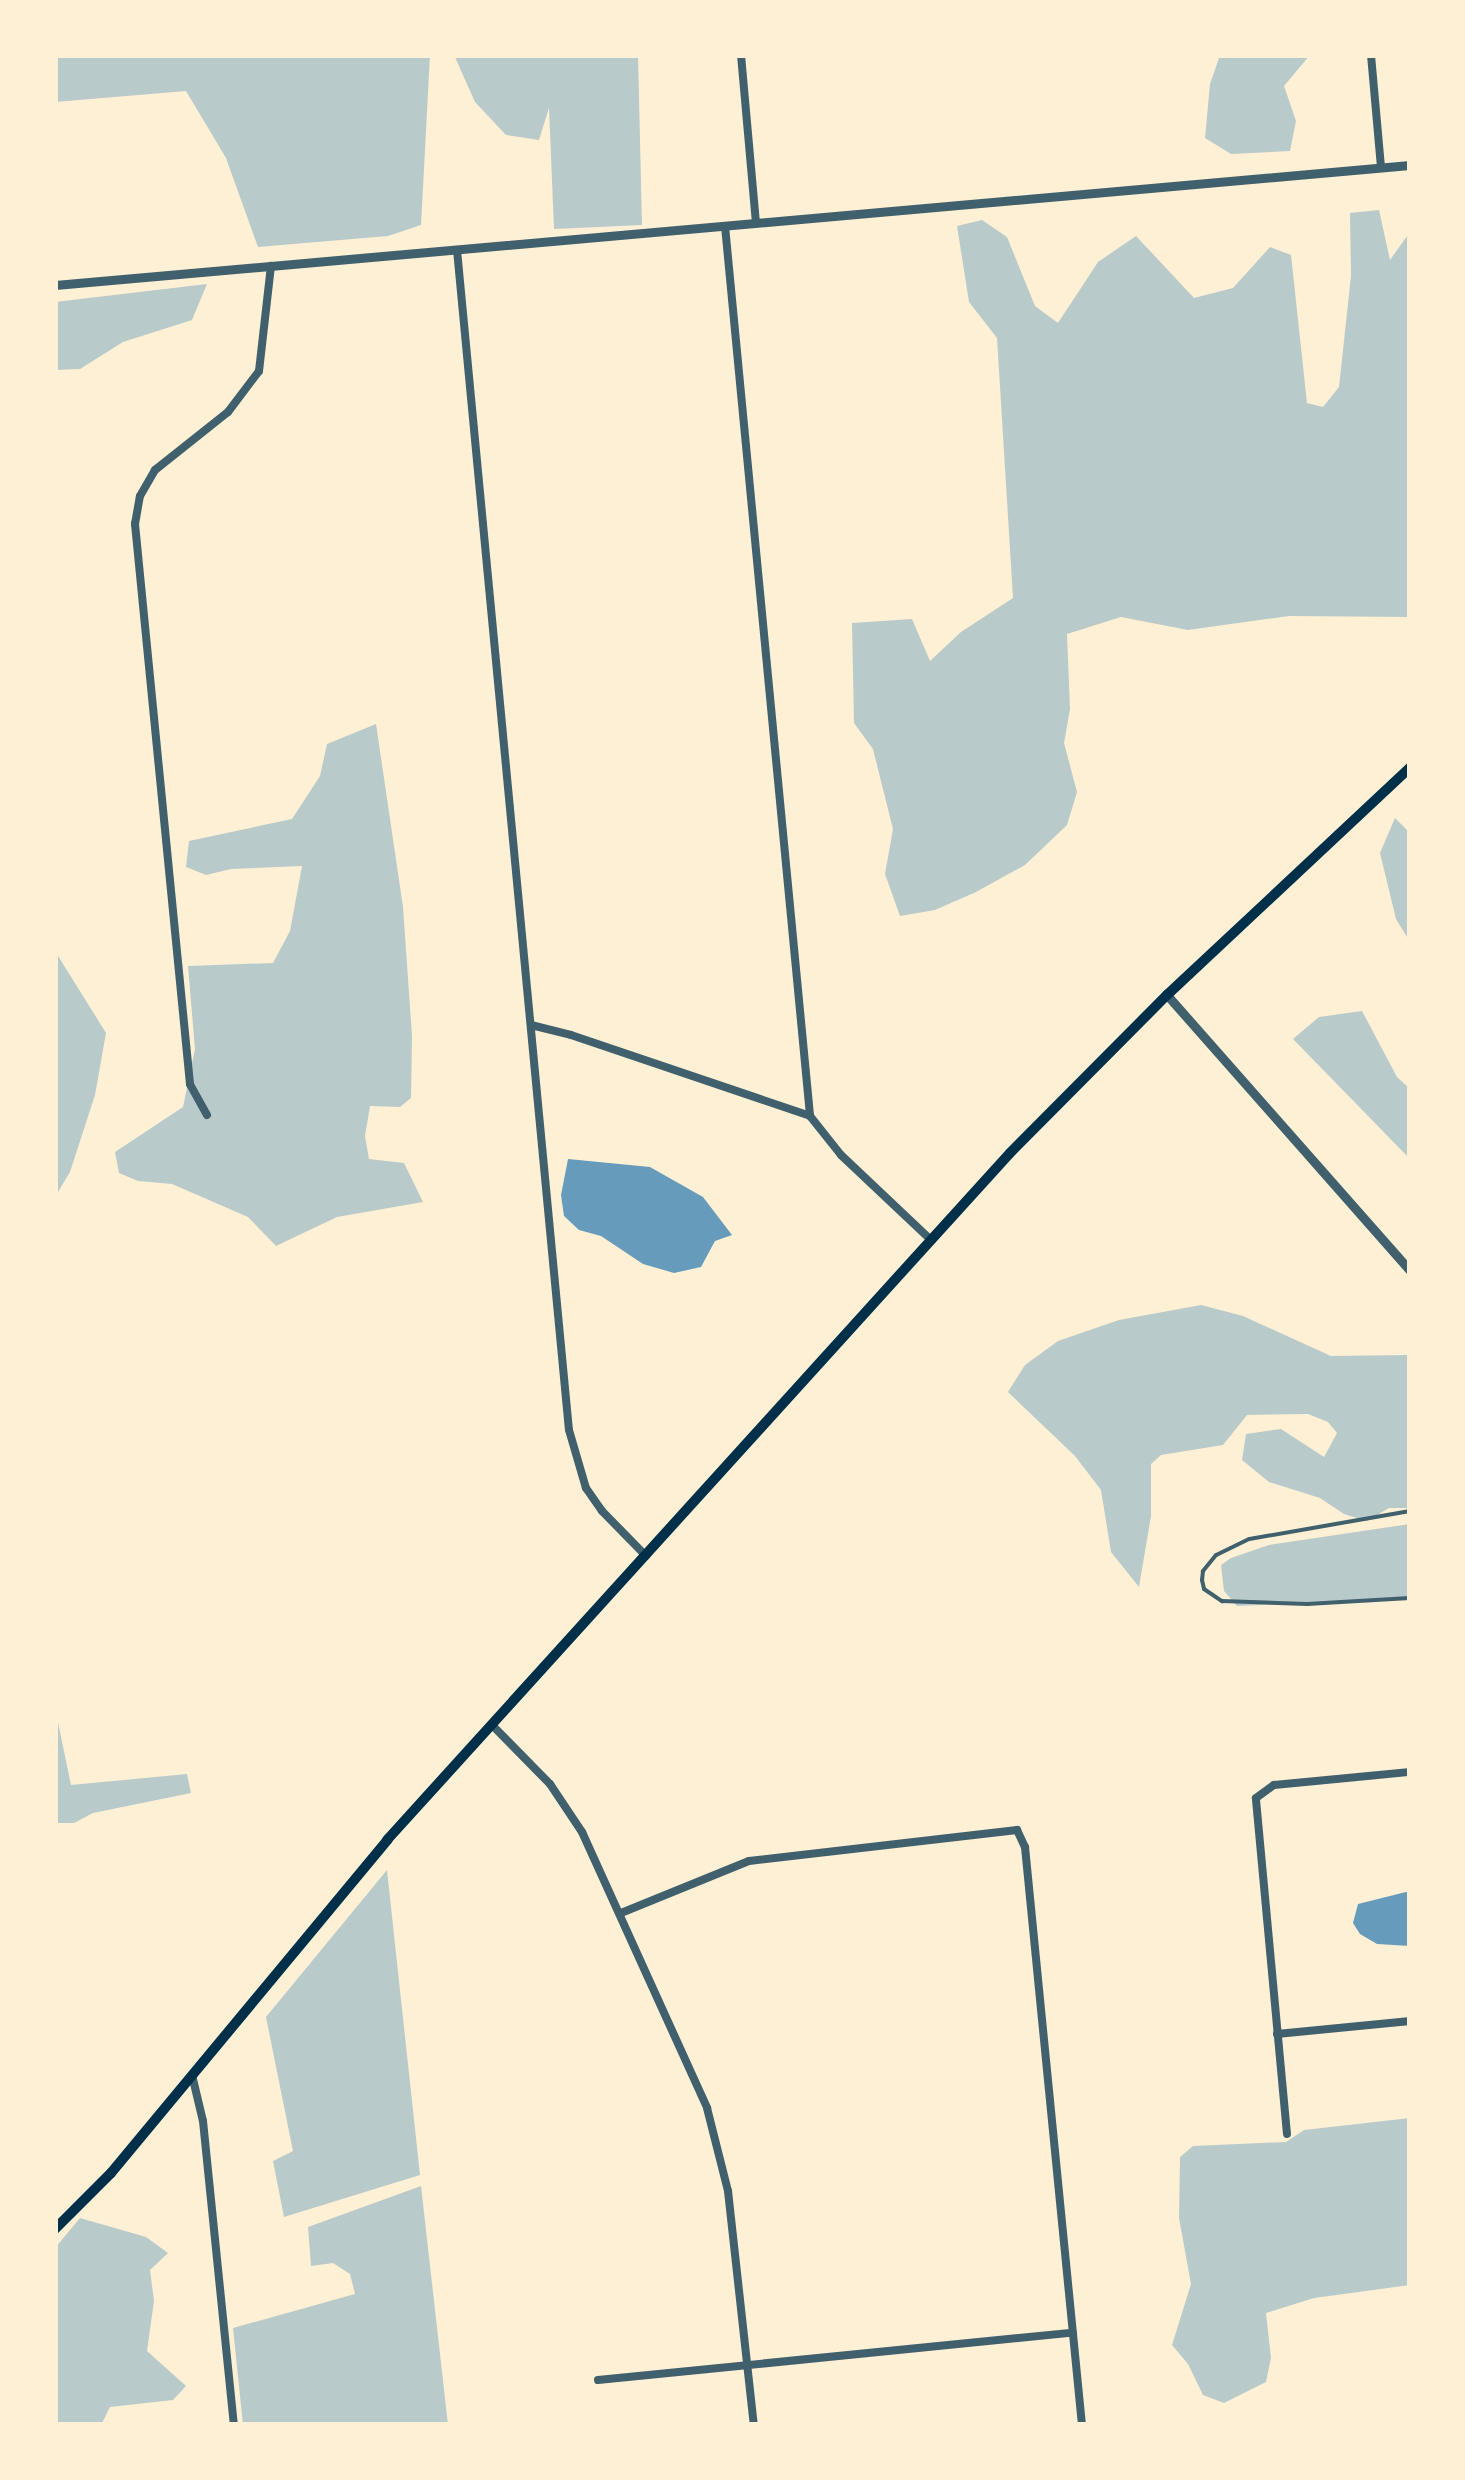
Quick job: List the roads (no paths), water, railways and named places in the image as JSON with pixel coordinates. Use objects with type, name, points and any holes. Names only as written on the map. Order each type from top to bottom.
[{"type":"main road","points":[[55,2229],[111,2172],[387,1840],[931,1240],[1073,1087],[1410,768]]},
{"type":"street","points":[[741,55],[756,223]]},
{"type":"street","points":[[1371,55],[1381,168]]},
{"type":"street","points":[[55,285],[1410,164]]},
{"type":"street","points":[[725,226],[810,1116]]},
{"type":"street","points":[[457,250],[574,1455],[596,1504],[646,1556]]},
{"type":"street","points":[[206,1115],[190,1084],[135,516],[140,496],[156,470],[228,412],[250,387],[265,344],[272,266]]},
{"type":"street","points":[[1167,995],[1410,1271]]},
{"type":"street","points":[[532,1026],[572,1035],[810,1116],[841,1154],[931,1240]]},
{"type":"street","points":[[492,1724],[523,1754],[567,1808],[621,1913],[687,2058],[716,2141],[728,2191],[754,2425]]},
{"type":"street","points":[[1287,2134],[1256,1798],[1274,1785],[1410,1772]]},
{"type":"street","points":[[621,1913],[749,1861],[1017,1830],[1025,1847],[1082,2425]]},
{"type":"street","points":[[1276,2034],[1410,2021]]},
{"type":"street","points":[[192,2074],[203,2121],[234,2425]]},
{"type":"street","points":[[598,2380],[1073,2333]]},
{"type":"lane","points":[[1410,1511],[1248,1539],[1216,1555],[1203,1572],[1202,1580],[1204,1588],[1222,1601],[1307,1604],[1410,1598]]},
{"type":"water","points":[[568,1159],[650,1167],[703,1197],[732,1235],[715,1241],[701,1267],[674,1273],[643,1264],[601,1236],[579,1230],[564,1216],[561,1195]]},
{"type":"water","points":[[1410,1891],[1410,1946],[1377,1944],[1360,1934],[1353,1923],[1358,1904]]}]
